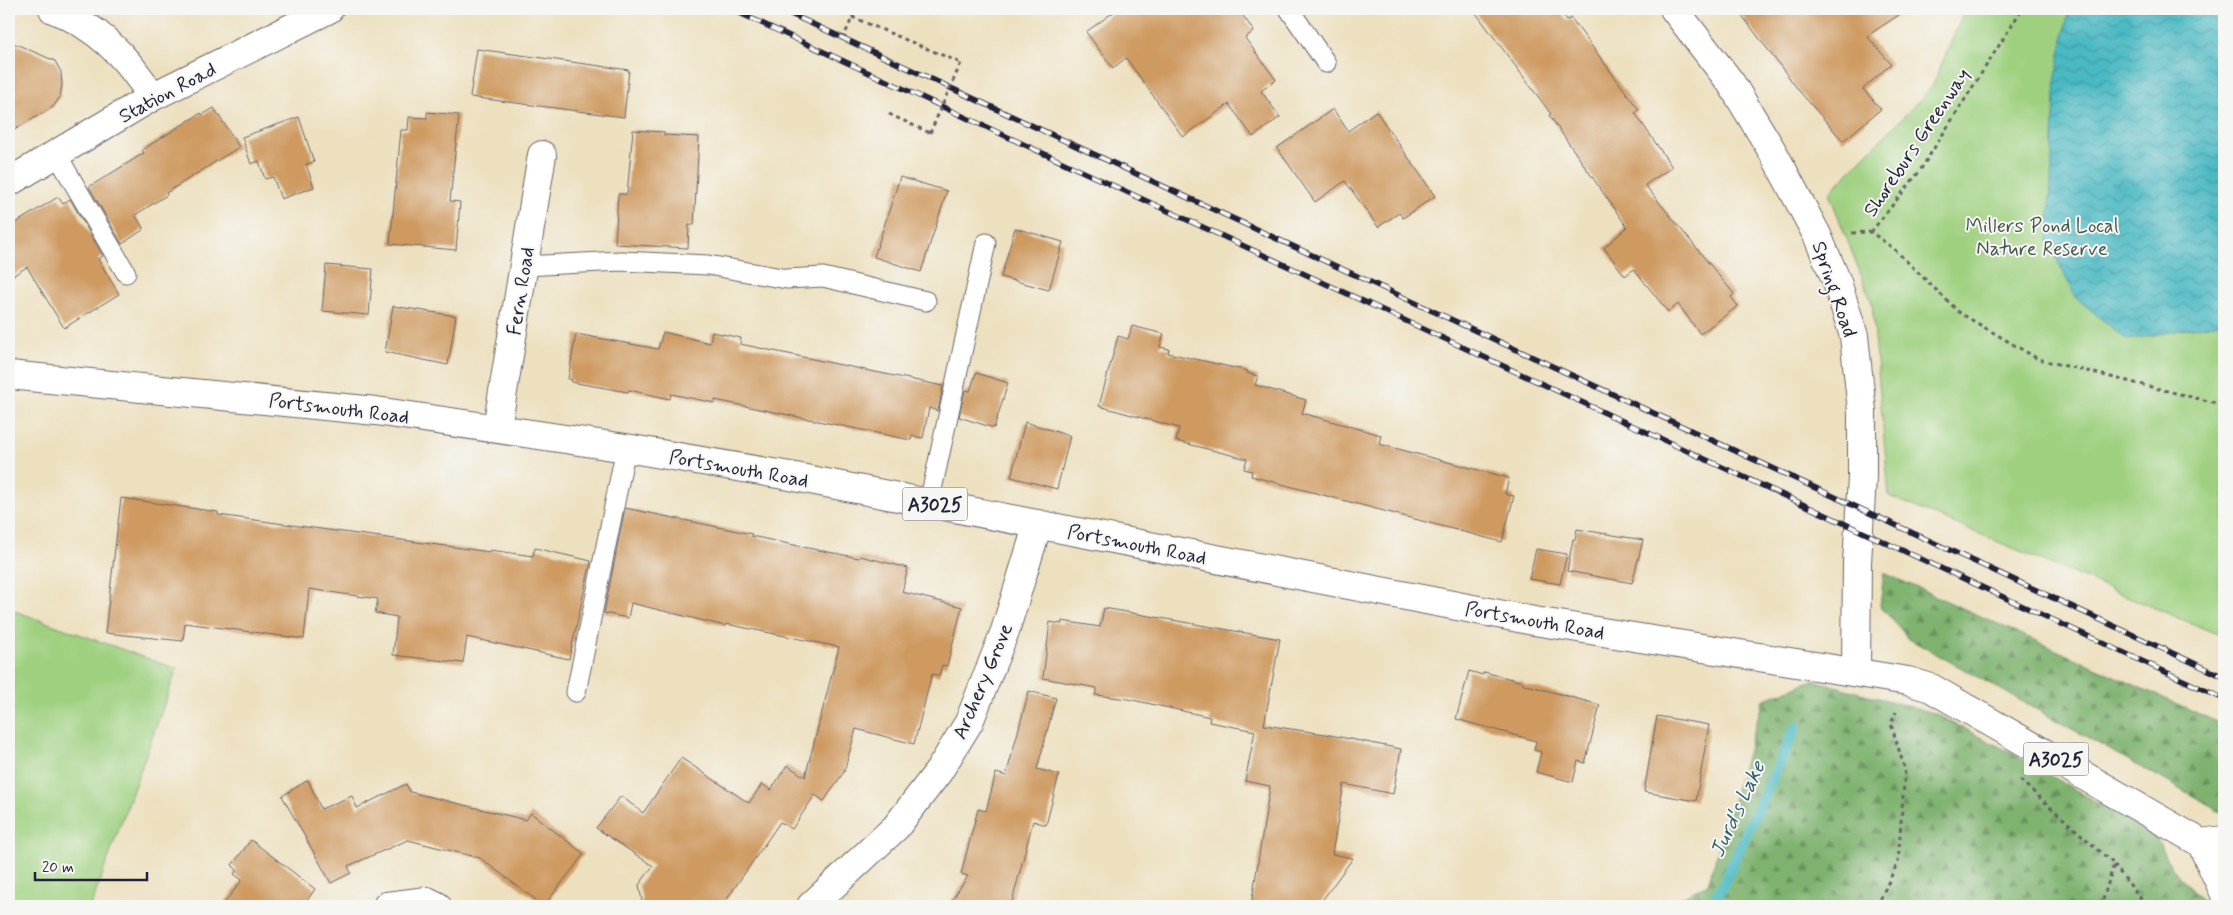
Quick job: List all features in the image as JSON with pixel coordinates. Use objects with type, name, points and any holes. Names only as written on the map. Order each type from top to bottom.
[{"type":"main road","points":[[53,9],[89,26],[108,41],[123,57],[152,97]]},
{"type":"main road","name":"Station Road","points":[[9,182],[152,97],[329,9]]},
{"type":"main road","name":"Spring Road","points":[[1674,9],[1731,83],[1774,154],[1817,235],[1837,282],[1854,336],[1862,411],[1862,477],[1857,563],[1856,672]]},
{"type":"main road","name":"Fern Road","points":[[497,428],[542,155]]},
{"type":"main road","name":"Portsmouth Road","points":[[9,375],[322,405],[497,428],[626,448],[790,476],[1534,621],[1908,680],[1931,688],[2213,841]]},
{"type":"main road","name":"Archery Grove","points":[[811,906],[896,827],[939,771],[969,722],[1005,632],[1038,524]]},
{"type":"main road","points":[[2213,841],[2224,892]]},
{"type":"main road","points":[[388,906],[427,901],[437,906]]},
{"type":"lane","points":[[1288,9],[1326,63]]},
{"type":"lane","points":[[56,154],[126,273]]},
{"type":"lane","points":[[929,503],[986,243]]},
{"type":"lane","points":[[524,266],[620,261],[708,265],[787,279],[823,277],[926,301]]},
{"type":"lane","points":[[576,692],[626,448]]},
{"type":"path","points":[[846,32],[856,9]]},
{"type":"path","name":"Shoreburs Greenway","points":[[2022,9],[1919,172],[1871,232],[1894,250],[1960,313],[2038,358],[2224,405]]},
{"type":"path","points":[[852,17],[961,63],[930,132],[889,114]]},
{"type":"path","points":[[1877,906],[1898,862],[1905,770],[1892,724],[1908,680]]},
{"type":"path","points":[[2018,779],[2114,864],[2148,906]]},
{"type":"path","points":[[2101,906],[2114,864]]},
{"type":"green space","name":"Millers Pond Local Nature Reserve","points":[[1965,9],[2224,9],[2224,637],[1889,496],[1872,303],[1829,193],[1932,87]]},
{"type":"green space","points":[[1884,573],[2224,725],[2224,813],[1909,639],[1880,606]]},
{"type":"green space","points":[[9,609],[177,669],[91,906],[9,906]]},
{"type":"green space","points":[[1813,680],[1934,713],[2010,752],[2157,837],[2171,867],[2207,906],[1664,906],[1708,884],[1763,700]]},
{"type":"water","points":[[2069,9],[2224,9],[2224,322],[2127,340],[2076,298],[2048,241],[2056,76]]},
{"type":"building","points":[[1118,9],[1238,9],[1254,31],[1245,38],[1276,80],[1261,91],[1280,117],[1253,137],[1229,104],[1183,137],[1126,58],[1113,68],[1086,32]]},
{"type":"building","points":[[1473,9],[1559,9],[1567,20],[1571,18],[1639,110],[1635,113],[1672,167],[1645,185],[1734,294],[1731,297],[1738,306],[1700,334],[1678,304],[1668,312],[1634,269],[1625,276],[1604,248],[1627,227],[1549,115],[1551,114]]},
{"type":"building","points":[[1737,9],[1908,9],[1867,36],[1891,64],[1863,89],[1881,109],[1843,141],[1800,92]]},
{"type":"building","points":[[9,41],[55,61],[61,72],[62,85],[60,97],[53,107],[9,133]]},
{"type":"building","points":[[477,49],[629,70],[624,117],[470,97]]},
{"type":"building","points":[[214,108],[239,147],[135,215],[144,229],[122,244],[89,187],[144,153],[142,150],[201,113],[202,115]]},
{"type":"building","points":[[1333,109],[1348,131],[1376,111],[1435,196],[1403,218],[1399,213],[1378,227],[1345,181],[1315,202],[1277,148]]},
{"type":"building","points":[[427,112],[459,115],[450,201],[460,202],[456,250],[390,244],[401,130],[408,130],[409,117],[427,118]]},
{"type":"building","points":[[299,117],[314,162],[306,164],[314,187],[281,199],[273,177],[265,179],[259,161],[251,164],[242,137]]},
{"type":"building","points":[[633,130],[664,132],[664,135],[699,137],[694,225],[689,225],[688,248],[615,244],[618,194],[627,194]]},
{"type":"building","points":[[900,177],[947,191],[921,272],[874,257]]},
{"type":"building","points":[[58,197],[63,204],[70,199],[103,256],[98,259],[119,294],[64,328],[27,267],[9,278],[9,227]]},
{"type":"building","points":[[1015,228],[1063,242],[1049,290],[1001,277]]},
{"type":"building","points":[[326,265],[373,269],[369,315],[322,311]]},
{"type":"building","points":[[393,306],[456,316],[448,365],[385,352]]},
{"type":"building","points":[[1132,326],[1164,334],[1160,347],[1169,349],[1168,353],[1248,371],[1247,373],[1258,376],[1255,385],[1306,400],[1302,413],[1381,435],[1379,444],[1509,478],[1505,494],[1514,496],[1502,542],[1251,476],[1252,471],[1244,469],[1247,459],[1176,441],[1179,428],[1099,406],[1118,336],[1128,339]]},
{"type":"building","points":[[663,332],[710,343],[712,332],[741,338],[740,344],[943,386],[938,411],[929,408],[923,438],[912,436],[911,440],[715,400],[715,403],[671,394],[670,399],[629,390],[628,392],[571,382],[572,380],[568,379],[576,334],[658,349]]},
{"type":"building","points":[[976,373],[1008,383],[994,428],[959,417],[965,390],[970,391]]},
{"type":"building","points":[[1025,422],[1070,436],[1057,489],[1011,477]]},
{"type":"building","points":[[121,498],[218,512],[218,515],[490,552],[490,550],[533,556],[535,548],[591,561],[569,659],[467,637],[463,663],[393,655],[397,617],[375,613],[378,599],[309,589],[304,639],[185,623],[183,641],[105,633]]},
{"type":"building","points":[[625,508],[752,534],[751,536],[813,549],[859,558],[860,556],[908,568],[902,592],[962,607],[947,666],[942,665],[939,676],[932,674],[914,744],[856,729],[844,772],[824,801],[815,795],[792,829],[780,822],[722,906],[643,906],[639,885],[653,866],[596,828],[621,796],[643,813],[681,758],[749,803],[762,784],[771,790],[787,765],[805,777],[839,647],[726,624],[725,626],[631,603],[628,618],[604,613]]},
{"type":"building","points":[[1577,529],[1643,540],[1632,583],[1567,571],[1573,539],[1575,540]]},
{"type":"building","points":[[1536,549],[1567,554],[1560,584],[1529,579]]},
{"type":"building","points":[[1104,608],[1280,639],[1264,725],[1325,734],[1401,749],[1393,794],[1344,784],[1332,854],[1353,858],[1318,906],[1251,906],[1270,786],[1245,781],[1255,731],[1209,722],[1210,717],[1128,699],[1095,695],[1097,688],[1043,678],[1050,622],[1062,624],[1062,621],[1100,627]]},
{"type":"building","points":[[1469,671],[1483,675],[1484,672],[1523,682],[1523,684],[1600,705],[1585,763],[1578,761],[1573,782],[1536,772],[1541,752],[1534,750],[1536,741],[1456,719]]},
{"type":"building","points":[[1029,691],[1056,698],[1037,769],[1059,775],[1046,825],[1033,821],[1011,906],[948,906],[968,876],[961,874],[978,809],[986,811],[996,773],[1006,776]]},
{"type":"building","points":[[1657,716],[1709,725],[1696,801],[1644,792]]},
{"type":"building","points":[[308,780],[321,809],[352,796],[357,808],[406,784],[410,792],[526,820],[531,813],[584,854],[544,906],[480,858],[408,840],[348,866],[351,873],[331,883],[282,796]]},
{"type":"building","points":[[251,840],[315,889],[303,906],[222,906],[242,880],[234,874],[237,870],[232,865]]},
{"type":"waterway","name":"Jurd's Lake","points":[[1713,906],[1796,727]]},
{"type":"railway","points":[[731,9],[2224,699]]},
{"type":"railway","points":[[780,9],[2224,677]]}]
